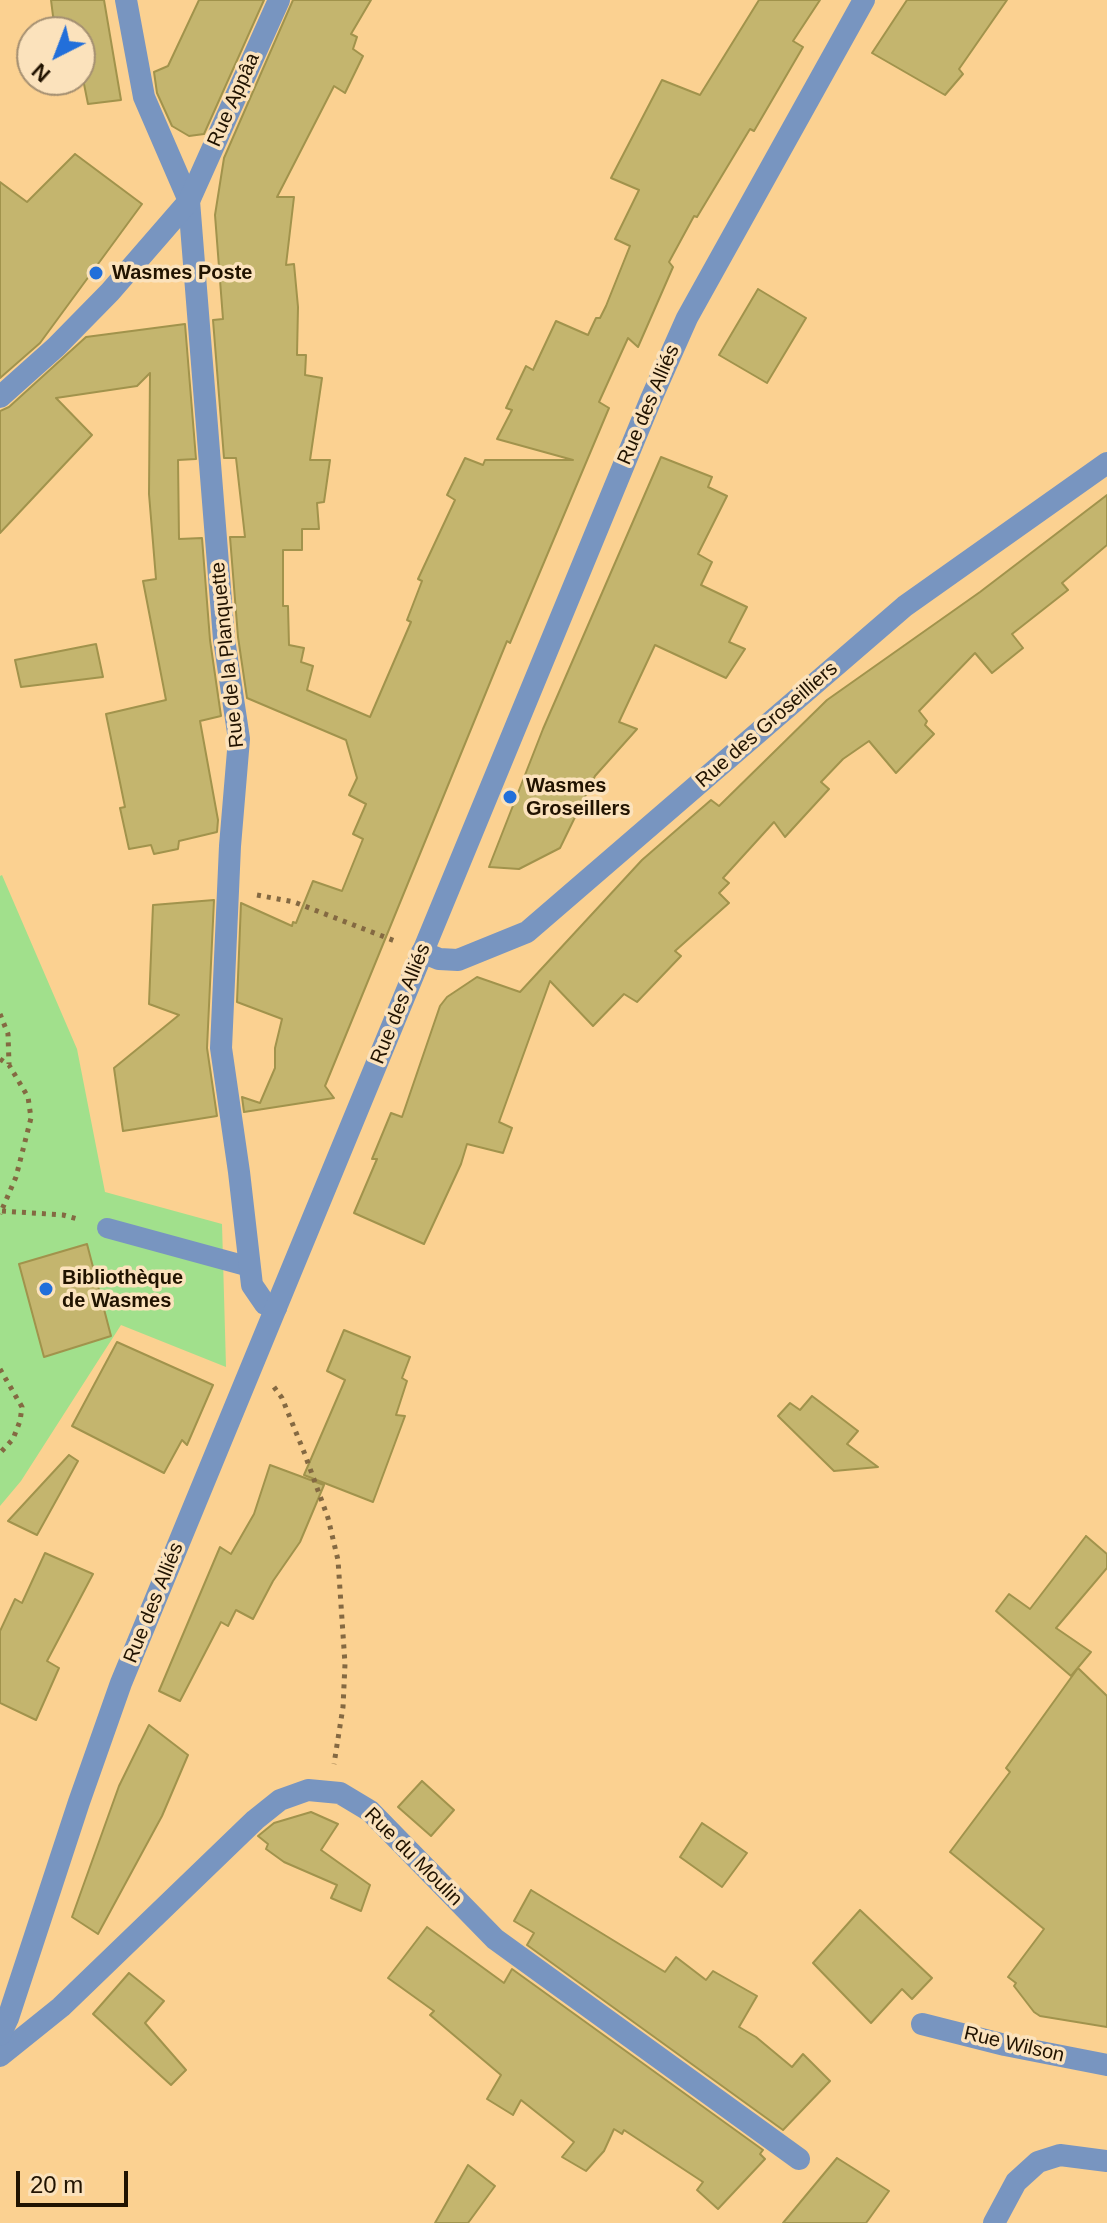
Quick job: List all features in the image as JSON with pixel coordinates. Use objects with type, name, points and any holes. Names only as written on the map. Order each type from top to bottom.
[{"type":"street","name":"Rue de la Planquette","points":[[126,0],[144,97],[189,201],[224,639],[239,739],[221,1048],[252,1285],[265,1304],[276,1308]]},
{"type":"street","name":"Rue Appâa","points":[[189,201],[279,0]]},
{"type":"street","name":"Rue des Alliés","points":[[0,2035],[12,2008],[107,1719],[681,331],[864,0]]},
{"type":"street","points":[[0,397],[56,347],[110,292],[189,201]]},
{"type":"street","name":"Rue des Groseilliers","points":[[422,952],[439,959],[458,960],[527,932],[905,606],[1107,463]]},
{"type":"street","points":[[0,2056],[61,2007],[255,1820],[280,1800],[308,1790],[329,1792]]},
{"type":"street","name":"Rue du Moulin","points":[[329,1792],[340,1793],[370,1811],[495,1939],[799,2159]]},
{"type":"street","name":"Rue Wilson","points":[[922,2024],[1005,2045],[1107,2065]]},
{"type":"street","points":[[994,2223],[1016,2182],[1038,2162],[1060,2155],[1107,2161]]},
{"type":"lane","points":[[107,1228],[250,1267]]},
{"type":"path","points":[[229,890],[294,902],[422,952]]},
{"type":"path","points":[[0,1014],[8,1034],[9,1065]]},
{"type":"path","points":[[0,1059],[9,1065],[28,1097],[31,1118],[16,1177],[1,1213],[63,1215],[107,1228]]},
{"type":"path","points":[[0,1369],[22,1407],[13,1439],[0,1453]]},
{"type":"path","points":[[249,1374],[272,1385],[282,1398],[328,1518],[338,1560],[345,1664],[343,1707],[329,1792]]},
{"type":"green space","points":[[0,876],[77,1049],[105,1192],[222,1224],[226,1367],[121,1325],[21,1481],[0,1506]]},
{"type":"building","points":[[51,0],[104,0],[121,100],[88,104],[86,96],[96,96],[96,16],[53,16]]},
{"type":"building","points":[[199,0],[264,0],[204,134],[189,136],[172,126],[157,93],[154,72],[168,66]]},
{"type":"building","points":[[293,0],[371,0],[351,34],[357,37],[353,49],[363,56],[345,93],[334,86],[277,197],[294,197],[286,265],[294,264],[298,307],[297,355],[306,355],[305,375],[322,378],[310,460],[330,460],[324,502],[317,503],[319,529],[302,529],[302,550],[283,550],[283,606],[288,606],[289,645],[304,648],[301,662],[313,666],[307,690],[370,717],[411,622],[407,620],[422,581],[418,579],[455,500],[447,495],[465,458],[483,465],[485,460],[573,460],[497,439],[512,410],[506,408],[526,366],[533,370],[556,321],[588,335],[606,306],[630,246],[615,239],[639,190],[611,178],[662,80],[700,95],[759,0],[820,0],[793,41],[803,47],[754,131],[750,129],[697,217],[694,216],[669,262],[673,267],[638,347],[628,338],[599,402],[609,408],[510,643],[507,641],[325,1086],[334,1098],[244,1112],[242,1097],[260,1103],[275,1068],[275,1048],[282,1019],[237,1002],[241,903],[292,926],[313,881],[342,891],[363,839],[353,834],[366,804],[349,795],[357,778],[346,740],[247,698],[238,637],[230,537],[245,537],[236,458],[224,458],[213,320],[223,319],[215,215],[224,158]]},
{"type":"building","points":[[907,0],[1007,0],[959,69],[963,74],[945,95],[872,53]]},
{"type":"building","points":[[75,154],[142,204],[40,343],[0,378],[0,182],[27,202]]},
{"type":"building","points":[[758,289],[806,318],[767,383],[719,355]]},
{"type":"building","points":[[185,324],[196,459],[178,460],[179,539],[202,538],[210,640],[221,716],[200,721],[218,820],[217,832],[179,841],[178,849],[154,854],[151,845],[129,849],[120,808],[125,807],[106,714],[166,700],[143,581],[156,579],[149,494],[150,373],[137,386],[56,398],[92,435],[0,533],[0,411],[9,407],[86,337]]},
{"type":"building","points":[[661,457],[712,477],[708,487],[727,496],[698,554],[712,562],[701,585],[747,607],[729,642],[745,649],[726,678],[655,645],[619,722],[637,729],[595,776],[560,848],[519,869],[489,867],[543,729]]},
{"type":"building","points":[[1107,495],[1107,545],[1062,583],[1068,590],[1012,634],[1023,648],[992,673],[975,653],[919,711],[927,721],[925,725],[934,734],[896,773],[869,741],[843,759],[821,782],[829,789],[785,837],[774,822],[723,878],[729,883],[719,893],[729,903],[675,951],[681,956],[637,1002],[624,994],[593,1026],[550,981],[499,1122],[512,1128],[503,1153],[467,1144],[424,1244],[354,1213],[377,1159],[372,1159],[391,1113],[402,1117],[440,1006],[447,997],[477,977],[520,992],[642,860],[711,800],[719,806],[827,700],[980,592]]},
{"type":"building","points":[[96,644],[103,677],[21,687],[15,660]]},
{"type":"building","points":[[214,900],[207,1048],[217,1116],[123,1131],[114,1068],[179,1015],[149,1004],[153,905]]},
{"type":"building","points":[[87,1244],[111,1336],[44,1357],[19,1264]]},
{"type":"building","points":[[344,1330],[410,1357],[402,1378],[407,1381],[396,1415],[405,1416],[373,1502],[304,1475],[345,1380],[327,1371]]},
{"type":"building","points":[[117,1342],[213,1385],[187,1445],[182,1440],[164,1473],[72,1426]]},
{"type":"building","points":[[812,1396],[858,1431],[847,1444],[878,1467],[834,1471],[778,1416],[790,1403],[800,1410]]},
{"type":"building","points":[[69,1455],[78,1461],[37,1535],[8,1521]]},
{"type":"building","points":[[270,1465],[324,1485],[300,1542],[273,1581],[253,1619],[236,1610],[228,1626],[221,1622],[180,1701],[159,1691],[220,1547],[231,1554],[254,1514]]},
{"type":"building","points":[[1086,1536],[1107,1554],[1107,1568],[1056,1628],[1091,1652],[1071,1676],[996,1611],[1009,1594],[1030,1609]]},
{"type":"building","points":[[45,1553],[93,1574],[47,1661],[59,1668],[36,1720],[0,1703],[0,1631],[15,1599],[22,1603]]},
{"type":"building","points":[[1078,1668],[1107,1696],[1107,2027],[1040,2016],[1034,2012],[1014,1986],[1016,1983],[1008,1977],[1044,1929],[950,1852],[1010,1772],[1006,1768]]},
{"type":"building","points":[[149,1725],[188,1755],[162,1816],[98,1934],[72,1917],[119,1786]]},
{"type":"building","points":[[422,1781],[454,1810],[431,1836],[398,1807]]},
{"type":"building","points":[[311,1812],[338,1824],[321,1850],[370,1885],[361,1911],[331,1898],[337,1885],[284,1862],[266,1849],[268,1844],[258,1836],[274,1823]]},
{"type":"building","points":[[702,1823],[747,1853],[722,1887],[680,1857]]},
{"type":"building","points":[[531,1890],[665,1972],[676,1957],[706,1980],[713,1971],[757,1996],[739,2027],[792,2067],[803,2054],[830,2081],[783,2130],[527,1945],[534,1933],[514,1921]]},
{"type":"building","points":[[860,1910],[932,1978],[912,1999],[902,1989],[871,2023],[813,1963]]},
{"type":"building","points":[[427,1927],[504,1983],[512,1969],[763,2150],[760,2154],[765,2159],[718,2209],[697,2190],[703,2182],[624,2130],[622,2134],[614,2129],[604,2151],[586,2171],[562,2157],[574,2142],[521,2100],[513,2115],[487,2099],[501,2075],[430,2015],[434,2011],[388,1978]]},
{"type":"building","points":[[129,1973],[164,2001],[145,2023],[186,2070],[171,2085],[93,2014]]},
{"type":"building","points":[[837,2158],[889,2191],[866,2223],[783,2223]]},
{"type":"building","points":[[468,2165],[495,2186],[468,2223],[435,2223]]},
{"type":"place","name":"Wasmes Poste","points":[[96,273]]},
{"type":"place","name":"Wasmes Groseillers","points":[[510,797]]},
{"type":"place","name":"Bibliothèque de Wasmes","points":[[46,1289]]}]
